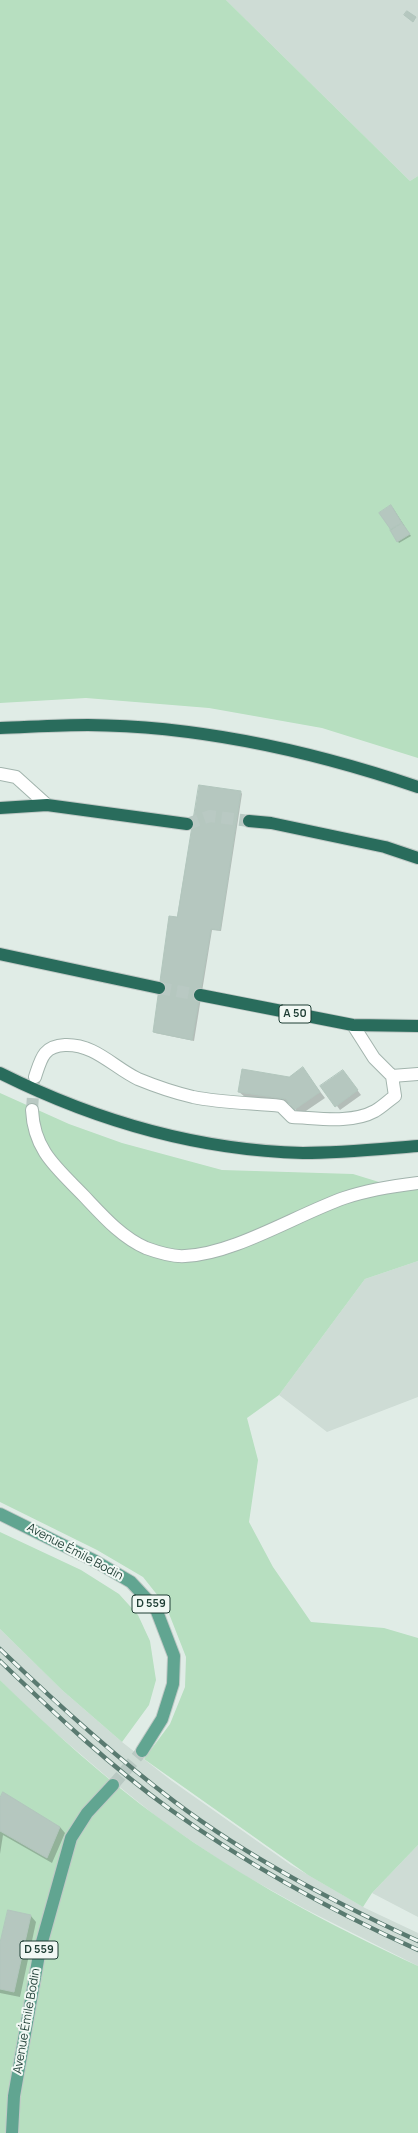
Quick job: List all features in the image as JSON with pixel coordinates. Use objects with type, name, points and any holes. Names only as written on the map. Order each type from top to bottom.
[{"type":"highway","points":[[0,728],[88,725],[142,728],[211,736],[296,750],[369,770],[418,787]]},
{"type":"highway","points":[[0,808],[47,805],[187,824]]},
{"type":"highway","points":[[249,821],[271,823],[378,846],[418,858]]},
{"type":"highway","points":[[0,954],[159,988]]},
{"type":"highway","name":"A 50","points":[[200,995],[353,1025],[418,1026]]},
{"type":"highway","points":[[0,1073],[36,1091],[112,1120],[214,1146],[304,1153],[418,1146]]},
{"type":"main road","name":"Avenue Émile Bodin","points":[[0,1514],[95,1561],[132,1582],[156,1608],[174,1656],[173,1684],[162,1719],[142,1751]]},
{"type":"main road","name":"Avenue Émile Bodin","points":[[12,2133],[14,2096],[40,1949],[71,1838],[87,1813],[113,1785]]},
{"type":"lane","points":[[0,774],[16,777],[47,805]]},
{"type":"lane","points":[[35,1077],[43,1054],[49,1049],[64,1045],[82,1046],[98,1052],[139,1079],[193,1097],[281,1106],[292,1117],[357,1117],[374,1111],[395,1096],[392,1076],[374,1058],[353,1025]]},
{"type":"lane","points":[[392,1076],[418,1074]]},
{"type":"lane","points":[[32,1110],[33,1128],[36,1137],[48,1158],[113,1226],[146,1248],[166,1254],[184,1256],[226,1248],[344,1198],[370,1190],[418,1183]]},
{"type":"shaded area","points":[[226,0],[418,0],[418,176],[410,181]]},
{"type":"shaded area","points":[[418,1261],[418,1397],[327,1432],[279,1395],[365,1279]]},
{"type":"shaded area","points":[[0,1629],[62,1690],[122,1742],[172,1781],[291,1865],[365,1908],[418,1933],[418,1966],[305,1909],[233,1869],[162,1821],[106,1776],[37,1717],[0,1680]]},
{"type":"shaded area","points":[[418,1845],[418,1917],[372,1893]]},
{"type":"green space","points":[[0,0],[226,0],[410,181],[418,176],[418,758],[322,728],[209,708],[86,698],[0,703]]},
{"type":"green space","points":[[0,1093],[69,1124],[122,1143],[222,1170],[353,1174],[405,1190],[418,1188],[418,1261],[365,1279],[279,1395],[247,1418],[258,1460],[249,1522],[273,1567],[311,1622],[384,1628],[418,1638],[418,1845],[372,1893],[363,1907],[308,1875],[144,1759],[170,1724],[185,1687],[186,1657],[166,1606],[143,1577],[97,1550],[0,1502]]},
{"type":"green space","points":[[0,1532],[81,1570],[119,1594],[138,1615],[150,1641],[156,1680],[149,1705],[122,1742],[62,1690],[0,1629]]},
{"type":"green space","points":[[0,1680],[59,1736],[99,1771],[141,1805],[193,1842],[287,1900],[418,1966],[418,2133],[0,2133]]},
{"type":"building","points":[[407,11],[416,17],[413,22],[404,15]]},
{"type":"building","points":[[391,505],[402,523],[391,530],[379,513]]},
{"type":"building","points":[[402,523],[410,534],[397,542],[390,530]]},
{"type":"building","points":[[199,785],[241,791],[220,930],[211,929],[192,1040],[153,1032],[169,916],[177,917]]},
{"type":"building","points":[[303,1067],[320,1092],[294,1110],[286,1099],[238,1092],[242,1069],[289,1077]]},
{"type":"building","points":[[343,1070],[358,1090],[335,1107],[320,1086]]},
{"type":"building","points":[[3,1792],[60,1827],[47,1858],[0,1831],[0,1798]]},
{"type":"building","points":[[8,1910],[31,1915],[14,1992],[0,1989],[0,1943]]},
{"type":"tunnel","points":[[187,824],[210,816],[249,821]]},
{"type":"tunnel","points":[[159,988],[200,995]]},
{"type":"tunnel","points":[[32,1110],[34,1080]]},
{"type":"tunnel","points":[[113,1785],[142,1751]]},
{"type":"railway","points":[[0,1649],[107,1747],[175,1802],[203,1822],[232,1842],[293,1878],[355,1911],[418,1941]]},
{"type":"railway","points":[[0,1661],[104,1757],[171,1810],[230,1850],[291,1886],[322,1903],[418,1950]]}]
